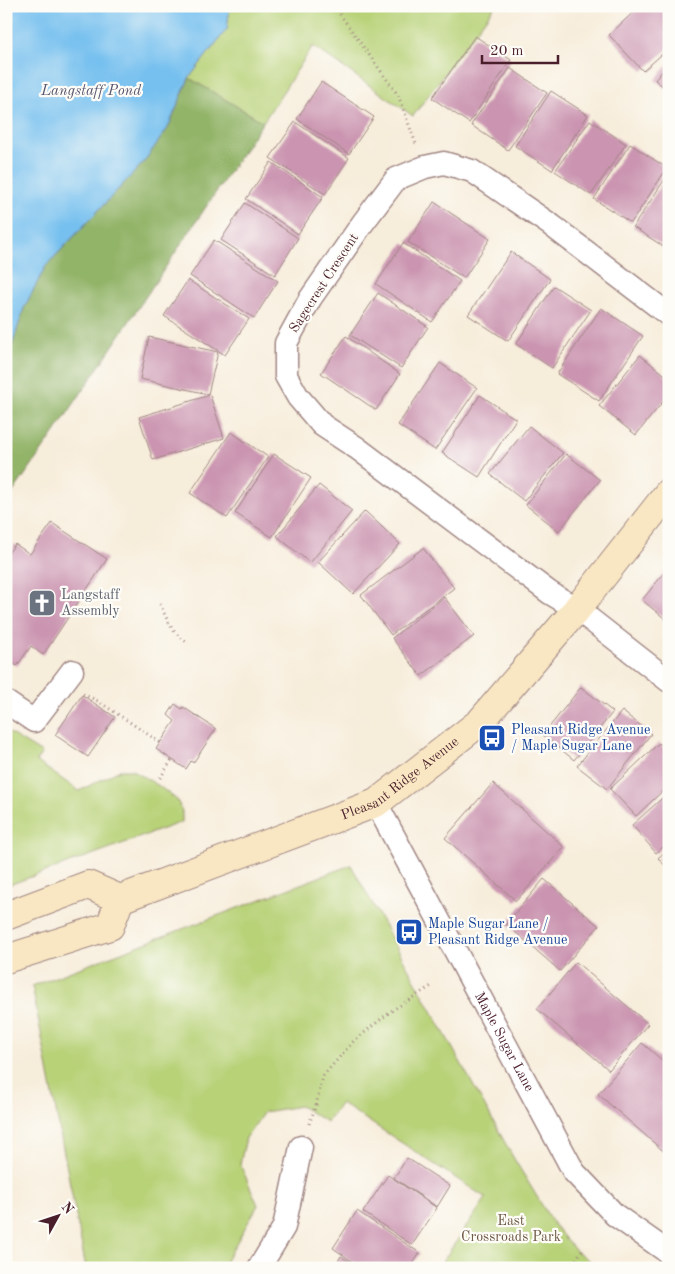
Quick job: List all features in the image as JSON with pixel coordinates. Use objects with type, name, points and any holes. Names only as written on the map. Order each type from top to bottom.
[{"type":"street","name":"Sagecrest Crescent","points":[[669,315],[551,225],[472,171],[444,163],[425,167],[396,179],[362,224],[310,300],[286,343],[286,376],[298,397],[322,425],[357,448],[550,593],[577,609],[669,681]]},
{"type":"street","name":"Pleasant Ridge Avenue","points":[[120,899],[376,803],[480,722],[577,609],[669,492]]},
{"type":"street","points":[[6,702],[34,721],[72,671]]},
{"type":"street","name":"Maple Sugar Lane","points":[[376,803],[574,1172],[615,1215],[669,1253]]},
{"type":"street","points":[[6,916],[88,885],[120,899],[110,926],[6,959]]},
{"type":"street","points":[[259,1268],[284,1227],[301,1147]]},
{"type":"path","points":[[334,6],[398,95],[425,167]]},
{"type":"path","points":[[160,604],[173,630],[180,638],[187,642]]},
{"type":"path","points":[[98,701],[161,743]]},
{"type":"path","points":[[160,778],[172,760]]},
{"type":"path","points":[[301,1147],[316,1104],[323,1076],[353,1042],[391,1011],[433,985]]},
{"type":"path","points":[[571,1268],[582,1250]]},
{"type":"green space","points":[[230,6],[495,6],[413,116],[313,46],[263,122],[189,78],[227,29]]},
{"type":"green space","points":[[189,78],[263,122],[6,502],[6,365],[24,308],[46,266],[143,163],[168,128]]},
{"type":"green space","points":[[6,731],[42,753],[36,761],[79,791],[120,770],[132,770],[159,786],[177,800],[182,811],[182,822],[6,886]]},
{"type":"green space","name":"East Crossroads Park","points":[[351,865],[513,1157],[554,1225],[575,1250],[599,1268],[438,1268],[486,1198],[341,1103],[327,1122],[300,1106],[264,1112],[246,1138],[240,1164],[258,1205],[222,1268],[86,1268],[32,986]]},
{"type":"water","name":"Langstaff Pond","points":[[6,6],[230,6],[227,29],[189,78],[168,128],[143,163],[46,266],[24,308],[6,365]]},
{"type":"building","points":[[640,6],[669,6],[669,48],[643,71],[609,35]]},
{"type":"building","points":[[475,36],[511,60],[469,123],[432,98]]},
{"type":"building","points":[[669,63],[669,91],[655,80]]},
{"type":"building","points":[[510,68],[547,93],[508,150],[471,125]]},
{"type":"building","points":[[321,82],[374,117],[349,154],[297,119]]},
{"type":"building","points":[[551,91],[588,115],[552,170],[515,146]]},
{"type":"building","points":[[590,120],[626,144],[591,195],[555,171]]},
{"type":"building","points":[[295,122],[349,158],[325,194],[270,158]]},
{"type":"building","points":[[630,144],[667,168],[631,223],[594,199]]},
{"type":"building","points":[[271,162],[323,197],[298,234],[246,199]]},
{"type":"building","points":[[669,173],[669,250],[633,227]]},
{"type":"building","points":[[434,202],[490,239],[464,278],[408,242]]},
{"type":"building","points":[[245,203],[298,238],[275,275],[221,240]]},
{"type":"building","points":[[214,240],[278,281],[254,318],[190,276]]},
{"type":"building","points":[[403,243],[460,281],[432,322],[376,284]]},
{"type":"building","points":[[511,252],[550,279],[508,341],[468,315]]},
{"type":"building","points":[[188,280],[249,319],[225,355],[164,316]]},
{"type":"building","points":[[554,286],[591,310],[552,368],[516,344]]},
{"type":"building","points":[[378,293],[428,327],[401,368],[350,335]]},
{"type":"building","points":[[601,308],[643,336],[599,401],[557,374]]},
{"type":"building","points":[[346,336],[400,374],[376,410],[321,373]]},
{"type":"building","points":[[149,337],[218,352],[208,394],[140,379]]},
{"type":"building","points":[[640,355],[669,378],[669,394],[636,435],[599,406]]},
{"type":"building","points":[[440,363],[477,388],[435,450],[398,425]]},
{"type":"building","points":[[210,395],[224,438],[153,460],[139,417]]},
{"type":"building","points":[[480,395],[516,419],[479,477],[442,453]]},
{"type":"building","points":[[529,426],[563,453],[524,501],[490,474]]},
{"type":"building","points":[[231,432],[268,457],[227,518],[190,493]]},
{"type":"building","points":[[274,454],[311,478],[272,537],[235,513]]},
{"type":"building","points":[[566,454],[600,480],[559,531],[526,505]]},
{"type":"building","points":[[319,485],[352,511],[310,563],[277,536]]},
{"type":"building","points":[[365,511],[400,544],[353,594],[318,562]]},
{"type":"building","name":"Langstaff Assembly","points":[[52,523],[107,559],[43,655],[31,646],[17,666],[6,659],[6,556],[15,544],[30,554]]},
{"type":"building","points":[[423,548],[454,588],[391,635],[361,595]]},
{"type":"building","points":[[669,567],[669,622],[642,600]]},
{"type":"building","points":[[444,597],[474,636],[421,676],[392,638]]},
{"type":"building","points":[[581,687],[613,712],[574,760],[543,735]]},
{"type":"building","points":[[82,695],[115,717],[88,757],[55,735]]},
{"type":"building","points":[[175,704],[182,709],[183,707],[216,729],[193,763],[191,761],[186,769],[156,749],[175,721],[168,715]]},
{"type":"building","points":[[622,711],[651,734],[607,789],[577,766]]},
{"type":"building","points":[[659,743],[669,753],[669,785],[636,816],[610,789]]},
{"type":"building","points":[[493,783],[564,847],[516,901],[445,838]]},
{"type":"building","points":[[669,792],[669,842],[656,853],[632,825]]},
{"type":"building","points":[[669,848],[669,870],[658,858]]},
{"type":"building","points":[[544,879],[599,926],[560,971],[506,924]]},
{"type":"building","points":[[576,962],[648,1024],[609,1070],[537,1009]]},
{"type":"building","points":[[642,1043],[669,1066],[669,1156],[598,1094]]},
{"type":"building","points":[[407,1158],[450,1186],[437,1207],[394,1178]]},
{"type":"building","points":[[388,1175],[437,1208],[412,1245],[363,1212]]},
{"type":"building","points":[[357,1211],[420,1253],[410,1268],[362,1268],[333,1248]]},
{"type":"building","points":[[341,1256],[359,1268],[334,1268]]},
{"type":"place","name":"Langstaff Assembly","points":[[42,603]]},
{"type":"place","name":"Pleasant Ridge Avenue / Maple Sugar Lane","points":[[492,738]]},
{"type":"place","name":"Maple Sugar Lane / Pleasant Ridge Avenue","points":[[409,932]]}]
